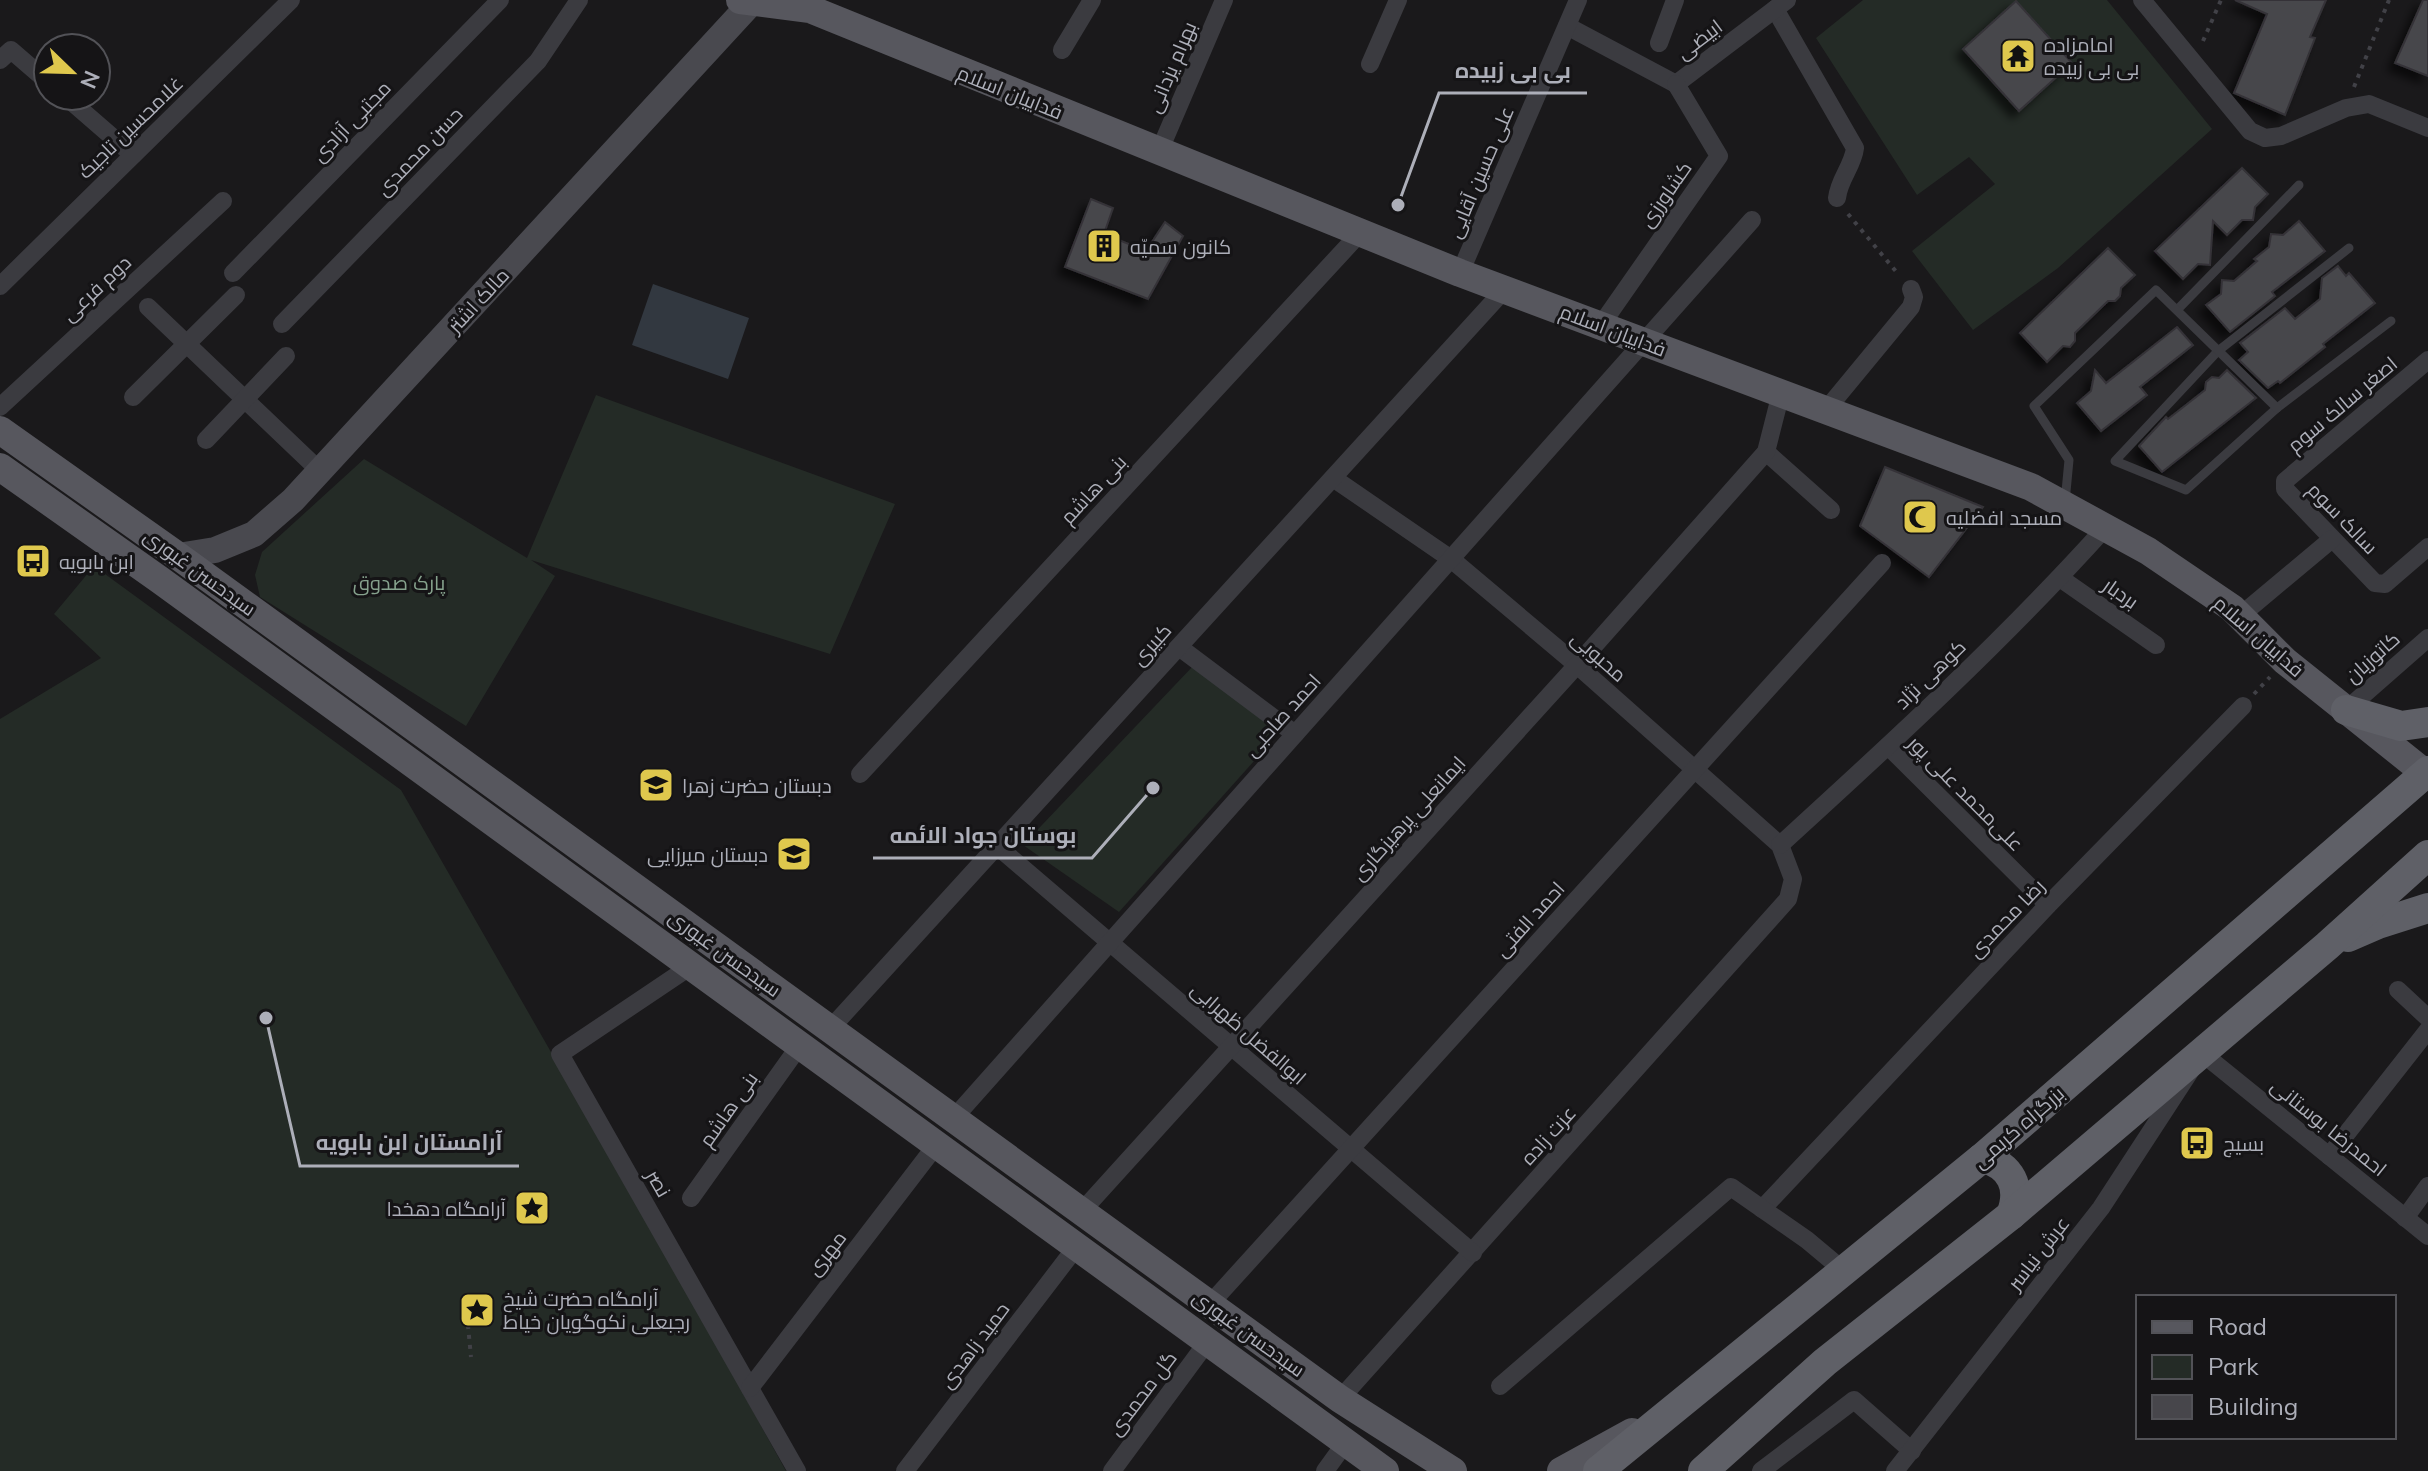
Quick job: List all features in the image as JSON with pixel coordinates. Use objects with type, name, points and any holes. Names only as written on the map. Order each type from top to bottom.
[{"type":"highway","points":[[2346,710],[2401,726],[2428,722]]},
{"type":"highway","name":"بزرگراه کریمی","points":[[1598,1471],[1982,1158],[2427,773]]},
{"type":"highway","points":[[1703,1471],[1825,1362],[2011,1215],[2202,1053],[2428,855]]},
{"type":"highway","points":[[2327,946],[2378,924],[2428,908]]},
{"type":"highway","points":[[1982,1158],[2005,1168],[2012,1178],[2016,1203],[2011,1215]]},
{"type":"main road","name":"فداییان اسلام","points":[[746,1],[806,5],[1460,273],[2031,487],[2148,551],[2240,616],[2285,661],[2427,773]]},
{"type":"main road","name":"مالک اشتر","points":[[178,556],[215,550],[254,534],[321,472],[746,1]]},
{"type":"main road","name":"سیدحسن غیوری","points":[[0,430],[1340,1399],[1453,1471]]},
{"type":"main road","name":"سیدحسن غیوری","points":[[0,467],[1385,1471]]},
{"type":"main road","points":[[1561,1471],[1678,1407]]},
{"type":"street","name":"غلامحسین تاجیک","points":[[0,286],[291,0]]},
{"type":"street","name":"مجتبی آزادی","points":[[233,273],[500,0]]},
{"type":"street","name":"حسن محمدی","points":[[282,324],[538,61],[579,0]]},
{"type":"street","points":[[1062,50],[1092,0]]},
{"type":"street","name":"بهرام یزدانی","points":[[1159,152],[1224,0]]},
{"type":"street","points":[[1370,64],[1398,0]]},
{"type":"street","name":"علی حسین آقایی","points":[[1460,273],[1578,0]]},
{"type":"street","points":[[1659,43],[1675,0]]},
{"type":"street","points":[[2142,0],[2250,131],[2265,138],[2281,136],[2346,108],[2369,104],[2428,128]]},
{"type":"street","points":[[1781,4],[1855,148],[1854,159],[1839,186],[1837,198]]},
{"type":"street","name":"ابیضی","points":[[1676,84],[1781,4]]},
{"type":"street","points":[[1567,26],[1676,84]]},
{"type":"street","points":[[0,60],[11,50],[32,68]]},
{"type":"street","name":"کشاورزی","points":[[1601,325],[1719,156],[1676,84]]},
{"type":"street","points":[[83,112],[133,155]]},
{"type":"street","name":"دوم فرعی","points":[[0,407],[223,201]]},
{"type":"street","name":"احمد صاحبی","points":[[953,1119],[1752,220]]},
{"type":"street","name":"بنی هاشم","points":[[860,774],[1360,233]]},
{"type":"street","name":"کبیری","points":[[830,1029],[1505,289]]},
{"type":"street","points":[[1826,410],[1911,307],[1914,297],[1911,289]]},
{"type":"street","points":[[133,397],[236,295]]},
{"type":"street","points":[[148,307],[321,472]]},
{"type":"street","points":[[206,440],[286,356]]},
{"type":"street","name":"اصغر سالک سوم","points":[[2285,481],[2428,360]]},
{"type":"street","points":[[1781,393],[1766,452],[1831,510]]},
{"type":"street","name":"ایمانعلی پرهیزگاری","points":[[1082,1211],[1766,452]]},
{"type":"street","name":"محبوبی","points":[[1333,478],[1451,559],[1577,665],[1780,845]]},
{"type":"street","name":"سالک سوم","points":[[2285,481],[2285,489],[2375,583],[2385,584],[2428,547]]},
{"type":"street","name":"کوهی نژاد","points":[[1780,845],[1888,746],[2060,578],[2105,528]]},
{"type":"street","points":[[2240,616],[2332,539]]},
{"type":"street","name":"احمد الفتی","points":[[1210,1304],[1882,563]]},
{"type":"street","name":"بردبار","points":[[2060,578],[2156,645]]},
{"type":"street","name":"کاتوزیان","points":[[2346,710],[2428,638]]},
{"type":"street","points":[[1179,647],[1295,734]]},
{"type":"street","name":"رضا محمدی","points":[[1762,1209],[2048,905],[2243,706]]},
{"type":"street","name":"علی‌محمد علی پور","points":[[1888,746],[2048,905]]},
{"type":"street","name":"عزت زاده","points":[[1340,1399],[1788,899],[1793,879],[1780,845]]},
{"type":"street","name":"ابوالفضل ظهرابی","points":[[997,846],[1473,1253]]},
{"type":"street","name":"نصر","points":[[691,966],[560,1054],[797,1471]]},
{"type":"street","points":[[2398,990],[2428,1018]]},
{"type":"street","points":[[2329,1156],[2428,1030]]},
{"type":"street","name":"بنی هاشم","points":[[691,1198],[800,1045]]},
{"type":"street","name":"احمدرضا بوستانی","points":[[2202,1053],[2428,1236]]},
{"type":"street","name":"عرش نیاسر","points":[[1895,1471],[2101,1208],[2202,1053]]},
{"type":"street","name":"مهری","points":[[750,1388],[937,1144]]},
{"type":"street","points":[[2405,1218],[2428,1186]]},
{"type":"street","points":[[1500,1386],[1731,1187],[1807,1240],[1844,1271]]},
{"type":"street","name":"حمید زاهدی","points":[[905,1471],[1077,1246]]},
{"type":"street","name":"گل محمدی","points":[[1112,1471],[1208,1341]]},
{"type":"street","points":[[1761,1471],[1854,1400],[1912,1451]]},
{"type":"street","points":[[1325,1471],[1346,1442]]},
{"type":"lane","points":[[2177,310],[2299,185]]},
{"type":"lane","points":[[2349,248],[2218,351],[2115,461],[2186,490],[2277,408],[2391,321]]},
{"type":"lane","points":[[2065,506],[2069,460],[2034,406],[2156,290],[2277,408]]},
{"type":"path","points":[[2194,62],[2221,0]]},
{"type":"path","points":[[2346,108],[2389,0]]},
{"type":"path","points":[[1837,198],[1911,289]]},
{"type":"path","points":[[2243,706],[2285,661]]},
{"type":"path","points":[[467,1315],[471,1357]]},
{"type":"green space","points":[[1863,0],[2107,0],[2212,129],[2058,268],[1973,330],[1912,251],[1995,184],[1969,157],[1917,195],[1816,38]]},
{"type":"green space","name":"پارک صدوق","points":[[596,395],[895,504],[830,654],[531,560],[555,576],[466,726],[260,597],[255,575],[262,552],[364,459],[527,558]]},
{"type":"green space","points":[[94,566],[401,790],[662,1246],[786,1471],[0,1471],[0,719],[101,658],[54,614]]},
{"type":"green space","points":[[1194,665],[1280,732],[1119,912],[1023,845]]},
{"type":"shaded area","points":[[653,284],[749,318],[728,379],[632,345]]},
{"type":"building","points":[[2235,0],[2326,0],[2310,37],[2315,38],[2285,115],[2234,93],[2267,14]]},
{"type":"building","points":[[2423,0],[2428,0],[2428,76],[2395,63]]},
{"type":"building","name":"امامزاده بی بی زبیده","points":[[2016,1],[2072,63],[2019,111],[1963,49]]},
{"type":"building","points":[[2242,168],[2268,194],[2255,207],[2253,220],[2242,220],[2227,235],[2213,221],[2210,265],[2198,264],[2183,279],[2155,251]]},
{"type":"building","name":"کانون سمیّه","points":[[1091,199],[1113,208],[1104,234],[1146,251],[1165,222],[1183,236],[1148,299],[1065,267]]},
{"type":"building","points":[[2299,221],[2325,251],[2272,292],[2275,296],[2230,332],[2206,305],[2221,294],[2222,280],[2234,281],[2257,261],[2254,259],[2269,247],[2271,234],[2283,235]]},
{"type":"building","points":[[2108,248],[2135,275],[2121,288],[2120,296],[2115,301],[2108,301],[2075,333],[2075,341],[2070,347],[2063,346],[2047,362],[2020,333]]},
{"type":"building","points":[[2338,266],[2346,276],[2349,273],[2375,303],[2280,383],[2278,381],[2268,388],[2239,360],[2248,352],[2240,343],[2285,308],[2295,319],[2320,299],[2322,278]]},
{"type":"building","points":[[2177,327],[2193,345],[2140,387],[2147,395],[2101,431],[2077,403],[2091,391],[2095,370],[2106,383]]},
{"type":"building","points":[[2227,370],[2256,398],[2162,472],[2139,446],[2166,417],[2168,419],[2205,390],[2206,382],[2212,377],[2219,378]]},
{"type":"building","name":"مسجد افضلیه","points":[[1885,467],[1983,507],[1929,577],[1860,526]]},
{"type":"place","name":"امامزاده بی بی زبیده","points":[[2018,56]]},
{"type":"place","name":"بی بی زبیده","points":[[1398,205]]},
{"type":"place","name":"کانون سمیّه","points":[[1104,246]]},
{"type":"place","name":"مسجد افضلیه","points":[[1920,517]]},
{"type":"place","name":"ابن بابویه","points":[[33,561]]},
{"type":"place","name":"دبستان حضرت زهرا","points":[[656,785]]},
{"type":"place","name":"بوستان جواد الائمه","points":[[1153,788]]},
{"type":"place","name":"دبستان میرزایی","points":[[794,854]]},
{"type":"place","name":"آرامستان ابن بابویه","points":[[266,1018]]},
{"type":"place","name":"بسیج","points":[[2197,1143]]},
{"type":"place","name":"آرامگاه دهخدا","points":[[532,1208]]},
{"type":"place","name":"آرامگاه حضرت شیخ رجبعلی نکوگویان خیاط","points":[[477,1310]]}]
